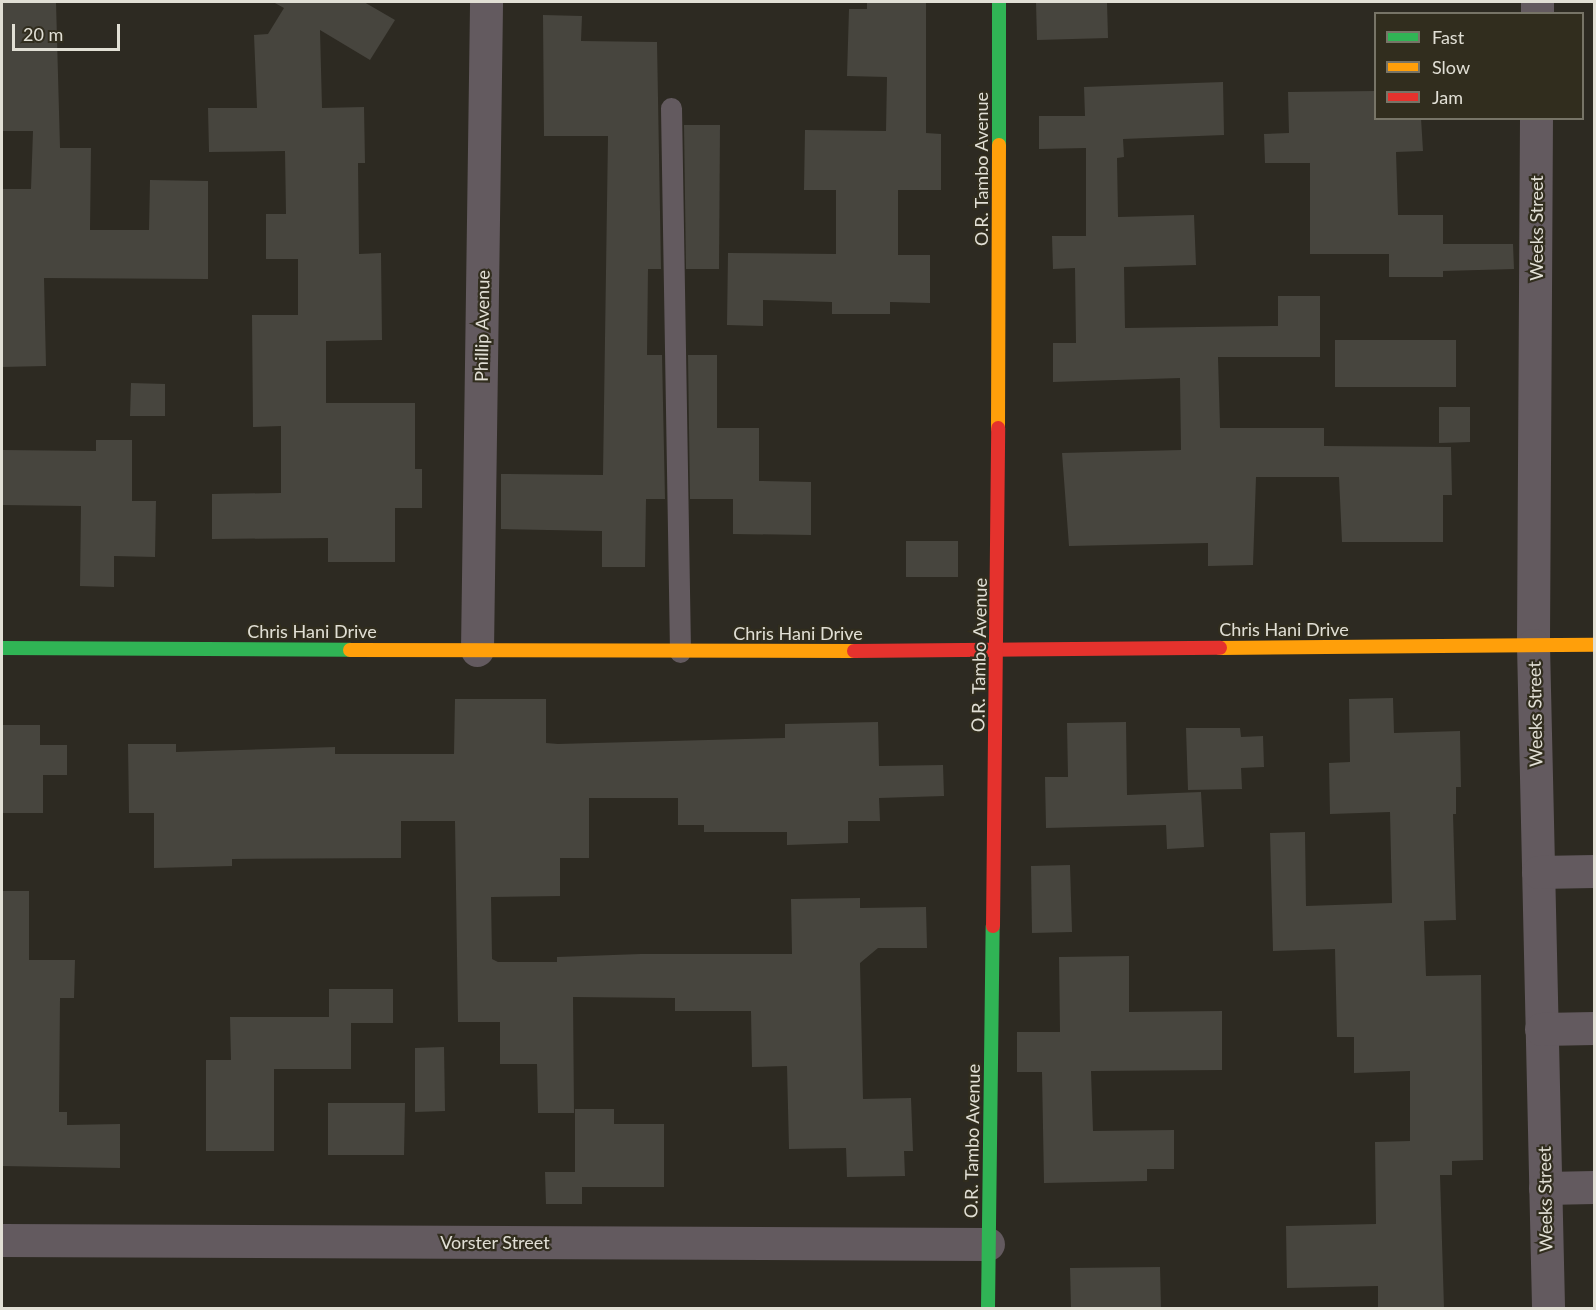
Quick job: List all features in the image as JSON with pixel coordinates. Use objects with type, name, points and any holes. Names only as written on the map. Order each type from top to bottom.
[{"type":"street","name":"Phillip Avenue","points":[[477,650],[486,2]]},
{"type":"street","name":"O.R. Tambo Avenue","points":[[988,1308],[998,650],[999,2]]},
{"type":"street","name":"Weeks Street","points":[[1536,120],[1533,645],[1548,1308]]},
{"type":"street","name":"Chris Hani Drive","points":[[2,648],[680,652],[1594,645]]},
{"type":"street","points":[[1538,872],[1594,872]]},
{"type":"street","points":[[1541,1029],[1594,1028]]},
{"type":"street","points":[[1545,1188],[1594,1187]]},
{"type":"street","name":"Vorster Street","points":[[2,1240],[988,1244]]},
{"type":"lane","points":[[671,108],[680,652]]},
{"type":"building","points":[[2,2],[56,2],[60,148],[91,148],[90,230],[149,230],[150,180],[208,181],[208,279],[44,278],[46,366],[2,367],[2,189],[31,189],[33,131],[2,131]]},
{"type":"building","points":[[273,2],[364,2],[395,20],[370,60],[320,30],[322,108],[364,107],[365,163],[358,163],[359,254],[381,253],[382,340],[326,341],[326,403],[415,403],[415,469],[422,469],[422,508],[395,508],[395,562],[328,562],[328,538],[212,539],[212,494],[281,493],[281,426],[253,427],[252,315],[298,315],[298,259],[266,259],[266,214],[286,214],[285,151],[209,152],[208,108],[257,108],[254,35],[268,34],[284,8]]},
{"type":"building","points":[[867,2],[926,2],[926,133],[941,134],[941,190],[898,190],[898,255],[930,255],[930,303],[890,302],[890,314],[832,314],[832,302],[763,300],[763,326],[727,325],[728,253],[836,254],[836,190],[804,190],[805,130],[886,131],[887,77],[847,76],[849,9],[867,9]]},
{"type":"building","points":[[1036,2],[1107,2],[1108,38],[1037,40]]},
{"type":"building","points":[[543,15],[582,16],[581,41],[657,42],[661,269],[648,269],[647,355],[662,355],[665,499],[646,499],[645,567],[602,567],[602,531],[501,529],[501,474],[603,475],[608,136],[544,136]]},
{"type":"building","points":[[1223,82],[1224,135],[1123,139],[1124,157],[1117,158],[1118,217],[1194,215],[1196,265],[1124,267],[1125,328],[1278,326],[1278,296],[1320,296],[1320,357],[1218,357],[1220,428],[1324,428],[1324,446],[1451,447],[1452,495],[1443,495],[1443,542],[1342,542],[1339,477],[1256,477],[1253,565],[1208,566],[1208,543],[1069,546],[1062,453],[1181,450],[1180,378],[1053,382],[1053,343],[1076,343],[1075,268],[1053,269],[1052,236],[1086,236],[1086,148],[1039,149],[1039,116],[1085,116],[1084,87]]},
{"type":"building","points":[[1374,91],[1374,120],[1421,120],[1423,151],[1396,152],[1398,215],[1443,215],[1443,244],[1513,244],[1514,269],[1443,271],[1443,277],[1389,277],[1389,254],[1310,254],[1310,163],[1265,163],[1264,134],[1289,133],[1288,92]]},
{"type":"building","points":[[684,125],[720,125],[719,269],[686,269]]},
{"type":"building","points":[[1335,340],[1456,340],[1456,387],[1335,387]]},
{"type":"building","points":[[688,355],[717,355],[717,428],[759,428],[759,481],[811,482],[811,535],[733,534],[733,499],[690,499]]},
{"type":"building","points":[[131,383],[165,384],[165,416],[130,416]]},
{"type":"building","points":[[1439,407],[1470,407],[1470,442],[1439,443]]},
{"type":"building","points":[[96,440],[132,440],[132,501],[156,501],[155,557],[114,556],[114,587],[80,586],[81,506],[2,505],[2,450],[96,451]]},
{"type":"building","points":[[906,541],[958,541],[958,577],[906,577]]},
{"type":"building","points":[[1393,698],[1394,733],[1460,731],[1461,787],[1456,787],[1456,814],[1453,814],[1456,920],[1424,921],[1426,976],[1481,975],[1483,1160],[1452,1161],[1452,1175],[1440,1175],[1444,1308],[1378,1308],[1378,1286],[1287,1288],[1286,1226],[1376,1224],[1375,1142],[1410,1141],[1410,1071],[1354,1073],[1354,1037],[1337,1037],[1335,949],[1273,951],[1270,833],[1305,832],[1306,906],[1392,903],[1390,812],[1330,814],[1329,763],[1350,762],[1349,699]]},
{"type":"building","points":[[455,699],[546,699],[546,743],[558,744],[785,738],[785,724],[878,722],[879,766],[943,765],[944,796],[879,798],[880,821],[848,821],[848,843],[787,845],[787,832],[704,832],[704,825],[678,825],[678,798],[589,798],[589,858],[560,858],[560,896],[491,897],[492,959],[498,962],[557,962],[557,957],[641,954],[792,954],[791,899],[860,898],[860,908],[926,907],[927,948],[878,948],[860,963],[863,1099],[911,1098],[913,1151],[904,1151],[905,1176],[847,1177],[846,1148],[789,1149],[787,1066],[752,1067],[751,1011],[675,1011],[675,998],[573,997],[574,1113],[538,1113],[537,1064],[500,1064],[500,1022],[458,1022],[455,821],[401,821],[401,858],[232,859],[232,866],[154,868],[154,813],[129,813],[128,744],[176,744],[176,752],[335,747],[335,754],[454,754]]},
{"type":"building","points":[[1126,722],[1127,795],[1201,792],[1204,847],[1167,849],[1166,825],[1046,828],[1045,777],[1068,777],[1067,723]]},
{"type":"building","points":[[2,725],[40,725],[40,745],[67,745],[67,775],[43,775],[43,813],[2,813]]},
{"type":"building","points":[[1186,728],[1240,728],[1241,737],[1263,736],[1264,767],[1241,768],[1242,789],[1188,790]]},
{"type":"building","points":[[1070,865],[1072,932],[1032,933],[1031,866]]},
{"type":"building","points":[[2,891],[29,891],[29,960],[75,960],[74,998],[60,998],[59,1112],[67,1112],[67,1125],[120,1124],[120,1168],[2,1166]]},
{"type":"building","points":[[1129,956],[1129,1012],[1222,1011],[1222,1070],[1091,1071],[1093,1131],[1174,1130],[1174,1169],[1147,1169],[1147,1181],[1044,1183],[1042,1072],[1017,1072],[1017,1032],[1060,1032],[1059,957]]},
{"type":"building","points":[[329,989],[393,989],[393,1023],[351,1023],[351,1069],[274,1069],[274,1151],[206,1151],[206,1060],[231,1060],[230,1017],[329,1017]]},
{"type":"building","points":[[444,1047],[445,1111],[415,1112],[415,1048]]},
{"type":"building","points":[[328,1103],[405,1103],[404,1155],[328,1155]]},
{"type":"building","points":[[575,1109],[614,1109],[614,1124],[664,1124],[664,1187],[582,1187],[582,1204],[546,1204],[545,1172],[575,1172]]},
{"type":"building","points":[[1160,1267],[1161,1308],[1071,1308],[1070,1268]]},
{"type":"traffic: fast","points":[[999,2],[999,145]]},
{"type":"traffic: fast","points":[[2,648],[350,650]]},
{"type":"traffic: fast","points":[[988,1308],[993,926]]},
{"type":"traffic: slow","points":[[998,428],[999,145]]},
{"type":"traffic: slow","points":[[1220,648],[1594,645]]},
{"type":"traffic: slow","points":[[350,650],[854,651]]},
{"type":"traffic: jam","points":[[993,926],[998,428]]},
{"type":"traffic: jam","points":[[854,651],[1220,648]]}]
